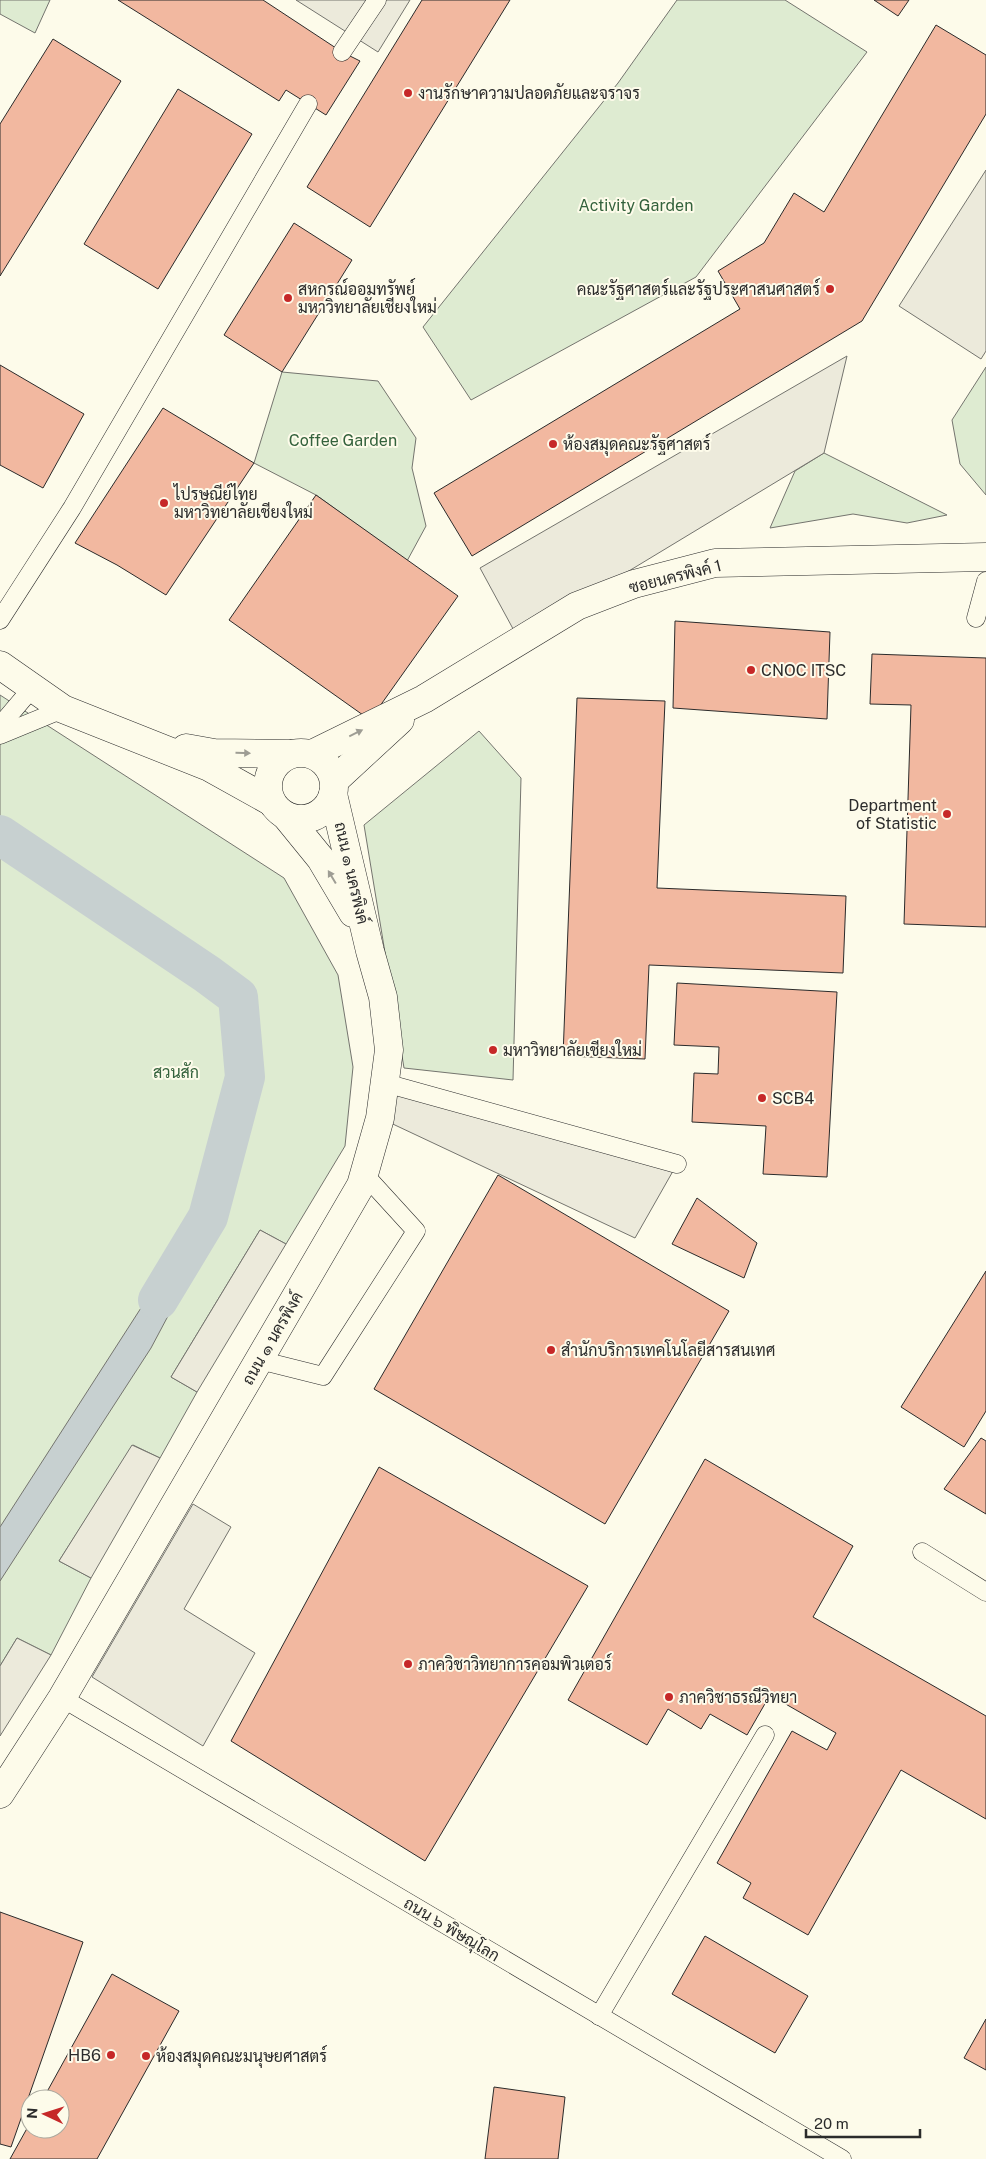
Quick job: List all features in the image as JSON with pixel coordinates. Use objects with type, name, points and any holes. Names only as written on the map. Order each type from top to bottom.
[{"type":"street","name":"ซอยนครพิงค์ 1","points":[[301,754],[424,699],[577,606],[634,584],[715,564],[986,556]]},
{"type":"street","name":"ซอยนครพิงค์ 1","points":[[334,787],[424,699]]},
{"type":"street","points":[[63,708],[209,767],[297,819],[317,815],[332,800],[334,787],[329,768],[322,759],[301,754],[214,753],[143,739]]},
{"type":"street","points":[[278,808],[267,790],[268,778],[272,768],[280,759],[301,754]]},
{"type":"street","name":"ถนน ๑ นครพิงค์","points":[[0,1794],[62,1698],[361,1184],[380,1118],[389,1050],[383,997],[370,951],[334,787]]},
{"type":"street","name":"ถนน ๑ นครพิงค์","points":[[278,808],[321,859],[351,908],[370,951]]},
{"type":"lane","points":[[342,52],[377,0]]},
{"type":"lane","points":[[0,620],[72,508],[308,104]]},
{"type":"lane","points":[[976,618],[986,581]]},
{"type":"lane","points":[[0,665],[63,708]]},
{"type":"lane","points":[[0,726],[32,687]]},
{"type":"lane","points":[[0,735],[63,708]]},
{"type":"lane","points":[[385,1083],[677,1164]]},
{"type":"lane","points":[[259,1360],[323,1376],[416,1231],[364,1174]]},
{"type":"lane","points":[[922,1552],[986,1592]]},
{"type":"lane","name":"ถนน ๖ พิษณุโลก","points":[[62,1698],[842,2159]]},
{"type":"lane","points":[[599,2016],[765,1735]]},
{"type":"green space","points":[[0,0],[50,0],[35,33],[0,14]]},
{"type":"green space","name":"Activity Garden","points":[[677,0],[785,0],[867,52],[696,277],[471,400],[423,327],[618,83]]},
{"type":"green space","points":[[986,367],[986,495],[960,464],[952,420]]},
{"type":"green space","name":"Coffee Garden","points":[[282,372],[378,381],[416,438],[412,468],[426,526],[407,561],[316,495],[254,463]]},
{"type":"green space","points":[[824,453],[947,515],[907,523],[853,514],[770,528],[795,471]]},
{"type":"green space","name":"สวนสัก","points":[[0,695],[284,878],[338,975],[353,1067],[345,1146],[286,1244],[260,1230],[171,1377],[197,1392],[160,1458],[133,1445],[59,1561],[91,1578],[51,1655],[17,1638],[0,1666]]},
{"type":"green space","points":[[479,731],[521,778],[513,1080],[404,1068],[364,825]]},
{"type":"shaded area","points":[[296,0],[410,0],[378,52]]},
{"type":"shaded area","points":[[986,170],[986,351],[981,359],[899,306]]},
{"type":"shaded area","points":[[847,356],[824,453],[518,638],[480,568]]},
{"type":"shaded area","points":[[385,1083],[677,1164],[635,1238],[380,1118]]},
{"type":"shaded area","points":[[260,1230],[286,1244],[197,1392],[171,1377]]},
{"type":"shaded area","points":[[177,1252],[202,1252],[151,1348],[0,1581],[0,1527]]},
{"type":"shaded area","points":[[132,1445],[160,1458],[91,1578],[59,1561]]},
{"type":"shaded area","points":[[193,1504],[231,1527],[184,1609],[255,1653],[203,1746],[92,1677]]},
{"type":"shaded area","points":[[17,1638],[51,1655],[0,1736],[0,1666]]},
{"type":"building","points":[[118,0],[263,0],[342,52],[360,61],[326,115],[286,90],[279,101]]},
{"type":"building","name":"งานรักษาความปลอดภัยและจราจร","points":[[422,0],[510,0],[370,227],[307,187]]},
{"type":"building","points":[[874,0],[909,0],[898,16]]},
{"type":"building","name":"คณะรัฐศาสตร์และรัฐประศาสนศาสตร์","points":[[936,25],[986,55],[986,114],[862,321],[472,556],[434,493],[740,309],[718,271],[764,243],[794,193],[824,212]]},
{"type":"building","points":[[53,39],[121,81],[0,276],[0,124]]},
{"type":"building","points":[[178,89],[252,134],[158,289],[84,244]]},
{"type":"building","name":"สหกรณ์ออมทรัพย์ มหาวิทยาลัยเชียงใหม่","points":[[294,223],[352,260],[282,372],[224,335]]},
{"type":"building","points":[[0,365],[84,414],[43,488],[0,465]]},
{"type":"building","name":"ไปรษณีย์ไทย มหาวิทยาลัยเชียงใหม่","points":[[163,408],[254,463],[166,595],[117,565],[75,543]]},
{"type":"building","points":[[316,495],[458,596],[370,720],[229,620]]},
{"type":"building","name":"CNOC ITSC","points":[[675,621],[830,632],[827,719],[673,708]]},
{"type":"building","name":"Department of Statistic","points":[[872,654],[986,658],[986,927],[904,924],[911,705],[870,704]]},
{"type":"building","points":[[577,698],[665,701],[657,888],[846,896],[843,973],[649,965],[645,1059],[563,1056]]},
{"type":"building","name":"SCB4","points":[[677,983],[837,992],[827,1177],[763,1174],[766,1126],[692,1122],[694,1073],[718,1074],[719,1047],[674,1045]]},
{"type":"building","name":"สำนักบริการเทคโนโลยีสารสนเทศ","points":[[498,1175],[729,1311],[605,1524],[374,1389]]},
{"type":"building","points":[[697,1198],[757,1243],[744,1278],[672,1244]]},
{"type":"building","points":[[986,1271],[986,1411],[964,1447],[901,1407]]},
{"type":"building","points":[[981,1438],[986,1441],[986,1514],[944,1489]]},
{"type":"building","name":"ภาควิชาธรณีวิทยา","points":[[705,1459],[853,1546],[813,1617],[986,1716],[986,1819],[901,1770],[808,1935],[743,1898],[751,1883],[717,1863],[792,1731],[827,1750],[836,1733],[770,1695],[747,1735],[710,1714],[701,1729],[668,1709],[647,1745],[568,1700]]},
{"type":"building","name":"ภาควิชาวิทยาการคอมพิวเตอร์","points":[[379,1467],[588,1586],[425,1861],[231,1741]]},
{"type":"building","points":[[0,1912],[83,1942],[31,2089],[20,2089],[20,2121],[11,2147],[0,2144]]},
{"type":"building","points":[[705,1936],[808,1996],[775,2053],[672,1994]]},
{"type":"building","name":"HB6","points":[[112,1974],[179,2011],[97,2159],[10,2159],[21,2139],[70,2139],[70,2089],[49,2089]]},
{"type":"building","points":[[986,2019],[986,2070],[964,2058]]},
{"type":"building","points":[[494,2087],[565,2097],[558,2159],[485,2159]]},
{"type":"waterway","points":[[0,835],[207,974],[238,997],[245,1077],[208,1217],[158,1300]]},
{"type":"place","name":"งานรักษาความปลอดภัยและจราจร","points":[[408,93]]},
{"type":"place","name":"คณะรัฐศาสตร์และรัฐประศาสนศาสตร์","points":[[830,289]]},
{"type":"place","name":"สหกรณ์ออมทรัพย์ มหาวิทยาลัยเชียงใหม่","points":[[288,298]]},
{"type":"place","name":"ห้องสมุดคณะรัฐศาสตร์","points":[[553,444]]},
{"type":"place","name":"ไปรษณีย์ไทย มหาวิทยาลัยเชียงใหม่","points":[[164,503]]},
{"type":"place","name":"CNOC ITSC","points":[[751,670]]},
{"type":"place","name":"Department of Statistic","points":[[947,814]]},
{"type":"place","name":"มหาวิทยาลัยเชียงใหม่","points":[[493,1050]]},
{"type":"place","name":"SCB4","points":[[762,1098]]},
{"type":"place","name":"สำนักบริการเทคโนโลยีสารสนเทศ","points":[[551,1350]]},
{"type":"place","name":"ภาควิชาวิทยาการคอมพิวเตอร์","points":[[408,1664]]},
{"type":"place","name":"ภาควิชาธรณีวิทยา","points":[[669,1697]]},
{"type":"place","name":"HB6","points":[[111,2055]]},
{"type":"place","name":"ห้องสมุดคณะมนุษยศาสตร์","points":[[146,2056]]}]
